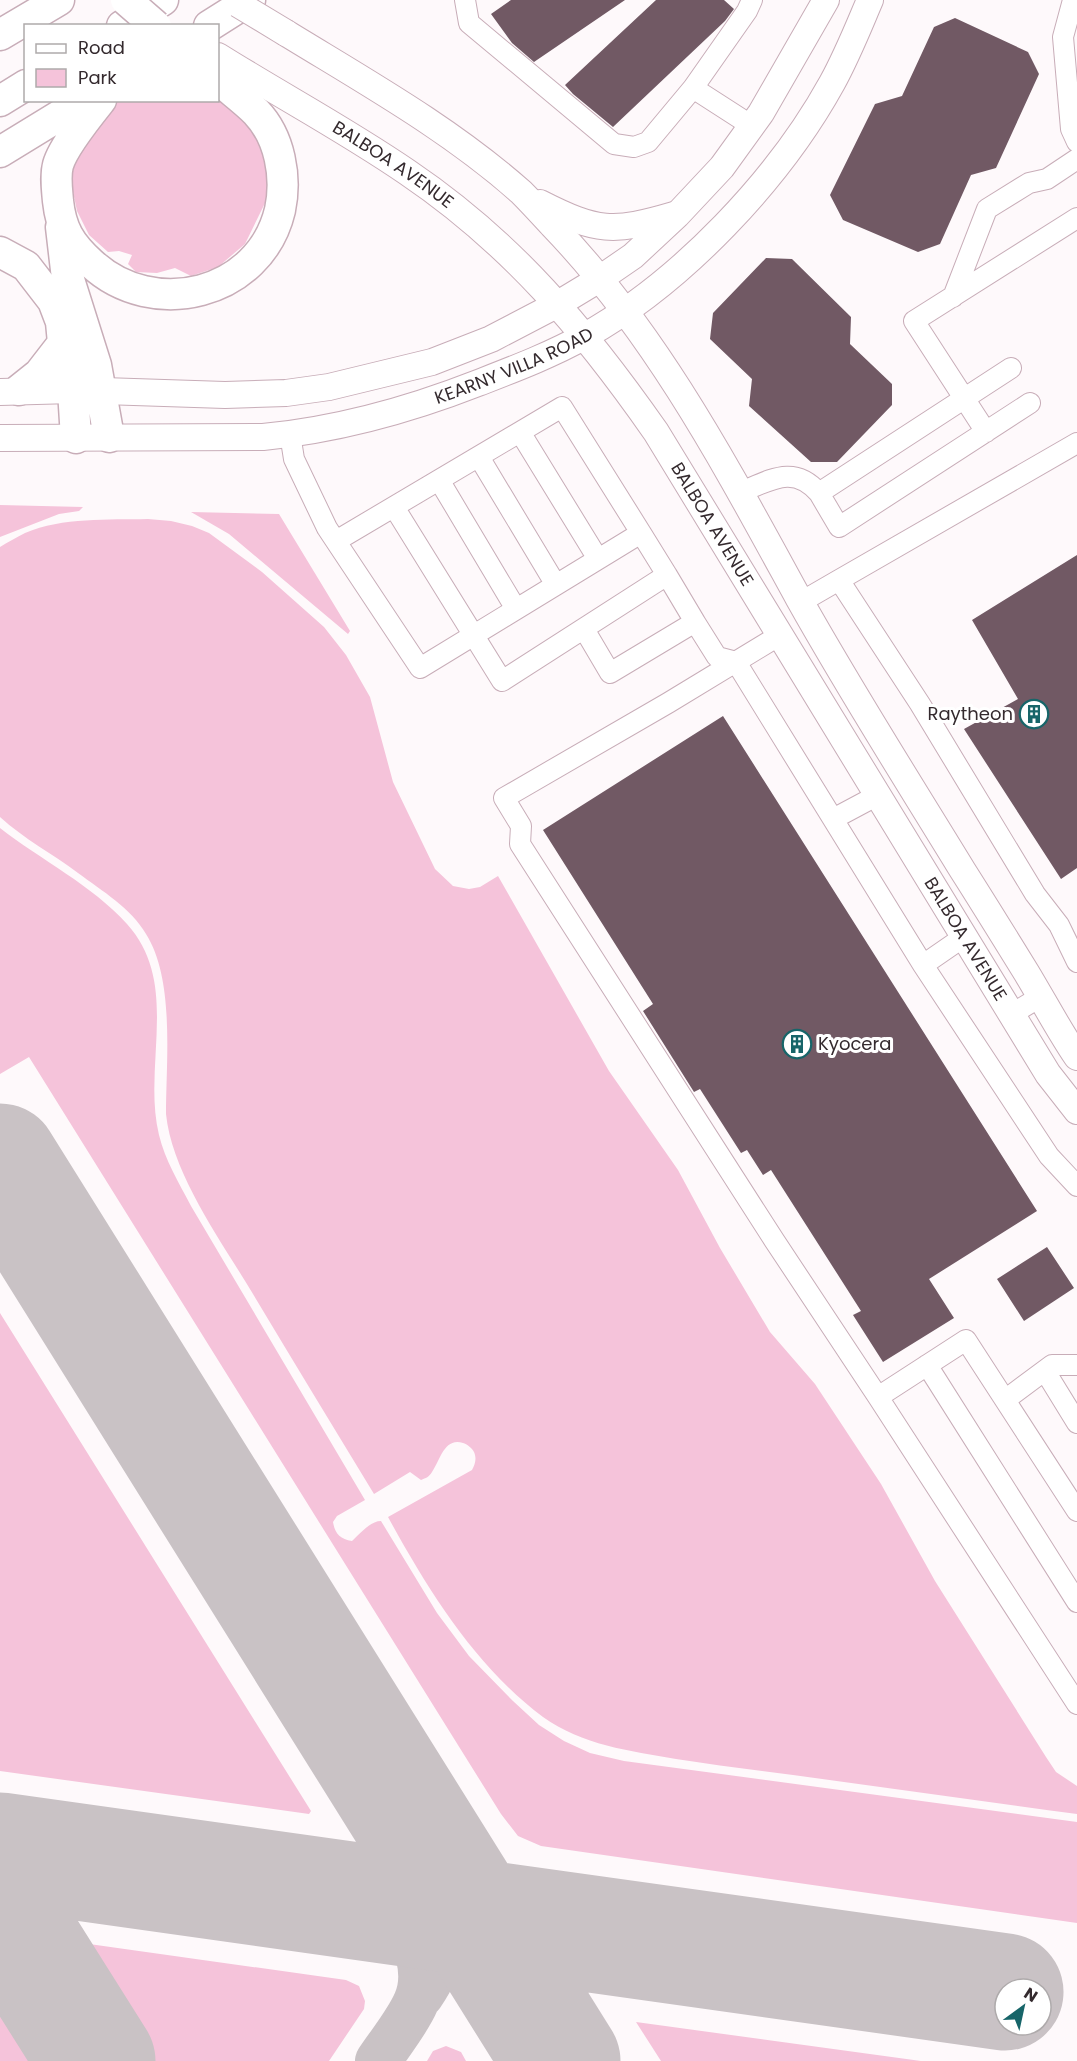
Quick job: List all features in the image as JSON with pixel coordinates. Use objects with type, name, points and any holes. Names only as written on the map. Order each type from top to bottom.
[{"type":"highway","points":[[0,35],[58,0]]},
{"type":"highway","points":[[127,0],[154,24]]},
{"type":"highway","points":[[125,24],[163,0]]},
{"type":"highway","points":[[212,24],[250,0]]},
{"type":"highway","points":[[60,221],[72,243],[96,268],[122,285],[145,293],[170,295],[196,292],[216,285],[244,267],[266,243],[275,226],[282,197],[282,170],[268,128],[221,66]]},
{"type":"highway","points":[[0,101],[24,86]]},
{"type":"highway","points":[[0,152],[82,102]]},
{"type":"highway","points":[[76,438],[86,391],[96,365],[66,270],[57,183],[58,163],[79,127],[99,102]]},
{"type":"highway","points":[[0,252],[26,266],[53,301],[60,322],[63,343],[109,437]]},
{"type":"highway","points":[[10,391],[39,374],[63,343]]},
{"type":"main road","points":[[127,0],[166,24]]},
{"type":"main road","name":"BALBOA AVENUE","points":[[231,0],[399,101],[487,164],[522,194],[601,278],[649,343],[741,492],[801,602],[1077,1057]]},
{"type":"main road","name":"KEARNY VILLA ROAD","points":[[10,391],[225,395],[286,393],[330,387],[432,362],[491,339],[558,304],[601,278],[633,256],[677,215],[722,167],[752,126],[826,0]]},
{"type":"main road","name":"KEARNY VILLA ROAD","points":[[0,438],[263,437],[290,434],[358,420],[449,394],[536,361],[585,336],[651,293],[749,201],[809,120],[832,82],[870,0]]},
{"type":"main road","name":"BALBOA AVENUE","points":[[221,66],[353,136],[409,173],[500,245],[531,274],[585,336],[622,383],[656,432],[1048,1074],[1077,1111]]},
{"type":"main road","points":[[522,194],[587,224],[608,228],[649,223],[677,215]]},
{"type":"main road","points":[[714,524],[769,581],[785,602],[793,605],[801,602]]},
{"type":"lane","points":[[465,0],[469,23],[614,144],[634,147],[648,142],[693,88],[747,11],[752,0]]},
{"type":"lane","points":[[1073,0],[1077,41]]},
{"type":"lane","points":[[1073,0],[1062,37],[1071,129],[1077,142]]},
{"type":"lane","points":[[693,88],[752,126]]},
{"type":"lane","points":[[953,297],[987,209],[1029,183],[1047,179],[1077,159]]},
{"type":"lane","points":[[986,432],[914,321],[1077,218]]},
{"type":"lane","points":[[819,493],[1011,368]]},
{"type":"lane","points":[[741,492],[778,477],[801,478],[812,484],[819,493],[839,527],[1030,403]]},
{"type":"lane","points":[[336,541],[562,407],[717,657],[736,662],[923,965],[1049,1156],[1077,1186]]},
{"type":"lane","points":[[520,432],[598,559]]},
{"type":"lane","points":[[290,434],[294,459],[327,528],[420,668],[641,533]]},
{"type":"lane","points":[[801,602],[1077,443]]},
{"type":"lane","points":[[479,457],[556,585]]},
{"type":"lane","points":[[439,480],[516,609]]},
{"type":"lane","points":[[394,507],[502,681],[667,575]]},
{"type":"lane","points":[[839,579],[920,704],[1035,894],[1059,925],[1077,962]]},
{"type":"lane","points":[[584,628],[610,673],[695,622]]},
{"type":"lane","points":[[780,635],[504,798],[520,826],[520,844],[774,1240],[1077,1704]]},
{"type":"lane","points":[[833,819],[878,795]]},
{"type":"lane","points":[[923,965],[965,936]]},
{"type":"lane","points":[[1012,1014],[1040,997]]},
{"type":"lane","points":[[878,1397],[966,1340],[1077,1511]]},
{"type":"lane","points":[[927,1365],[1077,1602]]},
{"type":"lane","points":[[1005,1400],[1052,1365],[1077,1365]]},
{"type":"lane","points":[[1045,1371],[1077,1423]]},
{"type":"green space","points":[[219,95],[256,132],[270,164],[266,201],[245,244],[218,267],[191,276],[175,268],[157,273],[136,272],[128,264],[132,255],[119,251],[108,252],[89,235],[77,211],[71,182],[76,155],[114,102],[219,102]]},
{"type":"green space","points":[[0,505],[83,507],[79,511],[59,514],[0,537]]},
{"type":"green space","points":[[191,512],[279,514],[350,631],[348,634],[229,534]]},
{"type":"green space","points":[[86,520],[171,521],[209,533],[262,572],[324,627],[346,655],[370,697],[393,782],[435,869],[453,886],[469,889],[480,887],[498,876],[609,1071],[678,1170],[720,1248],[770,1332],[815,1384],[881,1484],[935,1581],[1056,1772],[1077,1786],[1077,1814],[676,1759],[607,1746],[558,1727],[543,1717],[518,1697],[496,1674],[455,1625],[420,1572],[388,1517],[472,1470],[475,1461],[474,1452],[465,1444],[451,1443],[443,1451],[427,1477],[421,1480],[410,1472],[374,1494],[213,1230],[178,1160],[170,1137],[166,1114],[165,997],[155,953],[146,934],[115,900],[0,817],[0,547],[25,533],[55,524]]},
{"type":"green space","points":[[0,828],[98,897],[127,924],[143,947],[152,972],[156,999],[155,1108],[159,1135],[165,1153],[191,1206],[365,1500],[337,1516],[333,1522],[339,1535],[352,1541],[369,1525],[381,1521],[437,1613],[469,1656],[539,1725],[564,1741],[590,1753],[624,1761],[1077,1822],[1077,1923],[541,1846],[518,1836],[501,1814],[29,1057],[0,1074]]},
{"type":"green space","points":[[0,1313],[311,1811],[309,1814],[0,1771]]},
{"type":"green space","points":[[75,1942],[346,1980],[359,1986],[365,2001],[364,2009],[329,2061],[149,2061]]},
{"type":"green space","points":[[0,1990],[45,2061],[0,2061]]},
{"type":"green space","points":[[636,2022],[921,2061],[661,2061]]},
{"type":"green space","points":[[446,2046],[461,2052],[466,2061],[427,2061],[433,2051]]},
{"type":"building","points":[[511,0],[625,0],[534,62],[512,43],[491,14]]},
{"type":"building","points":[[656,0],[724,0],[734,9],[725,21],[613,127],[565,85]]},
{"type":"building","points":[[955,18],[1028,52],[1039,74],[996,168],[971,175],[940,244],[918,252],[843,220],[830,195],[875,104],[902,96],[934,27]]},
{"type":"building","points":[[766,258],[792,259],[851,317],[850,344],[892,384],[892,405],[837,462],[811,462],[749,406],[752,379],[710,339],[713,313]]},
{"type":"building","name":"Raytheon","points":[[1077,555],[1077,868],[1061,879],[964,729],[1018,699],[972,620]]},
{"type":"building","name":"Kyocera","points":[[723,716],[1037,1211],[929,1279],[954,1318],[883,1362],[853,1315],[861,1311],[771,1170],[763,1175],[747,1150],[741,1153],[700,1089],[694,1092],[643,1011],[653,1004],[543,830]]},
{"type":"building","points":[[1047,1247],[1074,1288],[1024,1321],[997,1279]]},
{"type":"taxiway","points":[[421,1995],[442,1953],[448,1923],[446,1892],[442,1877],[424,1839]]},
{"type":"taxiway","points":[[366,1902],[392,1916],[403,1925],[415,1945],[421,1968],[419,1991],[413,2009],[378,2061]]},
{"type":"runway","points":[[0,1162],[562,2061]]},
{"type":"runway","points":[[0,1851],[993,1990]]},
{"type":"runway","points":[[0,1907],[97,2061]]},
{"type":"place","name":"Raytheon","points":[[1034,714]]},
{"type":"place","name":"Kyocera","points":[[797,1044]]}]
